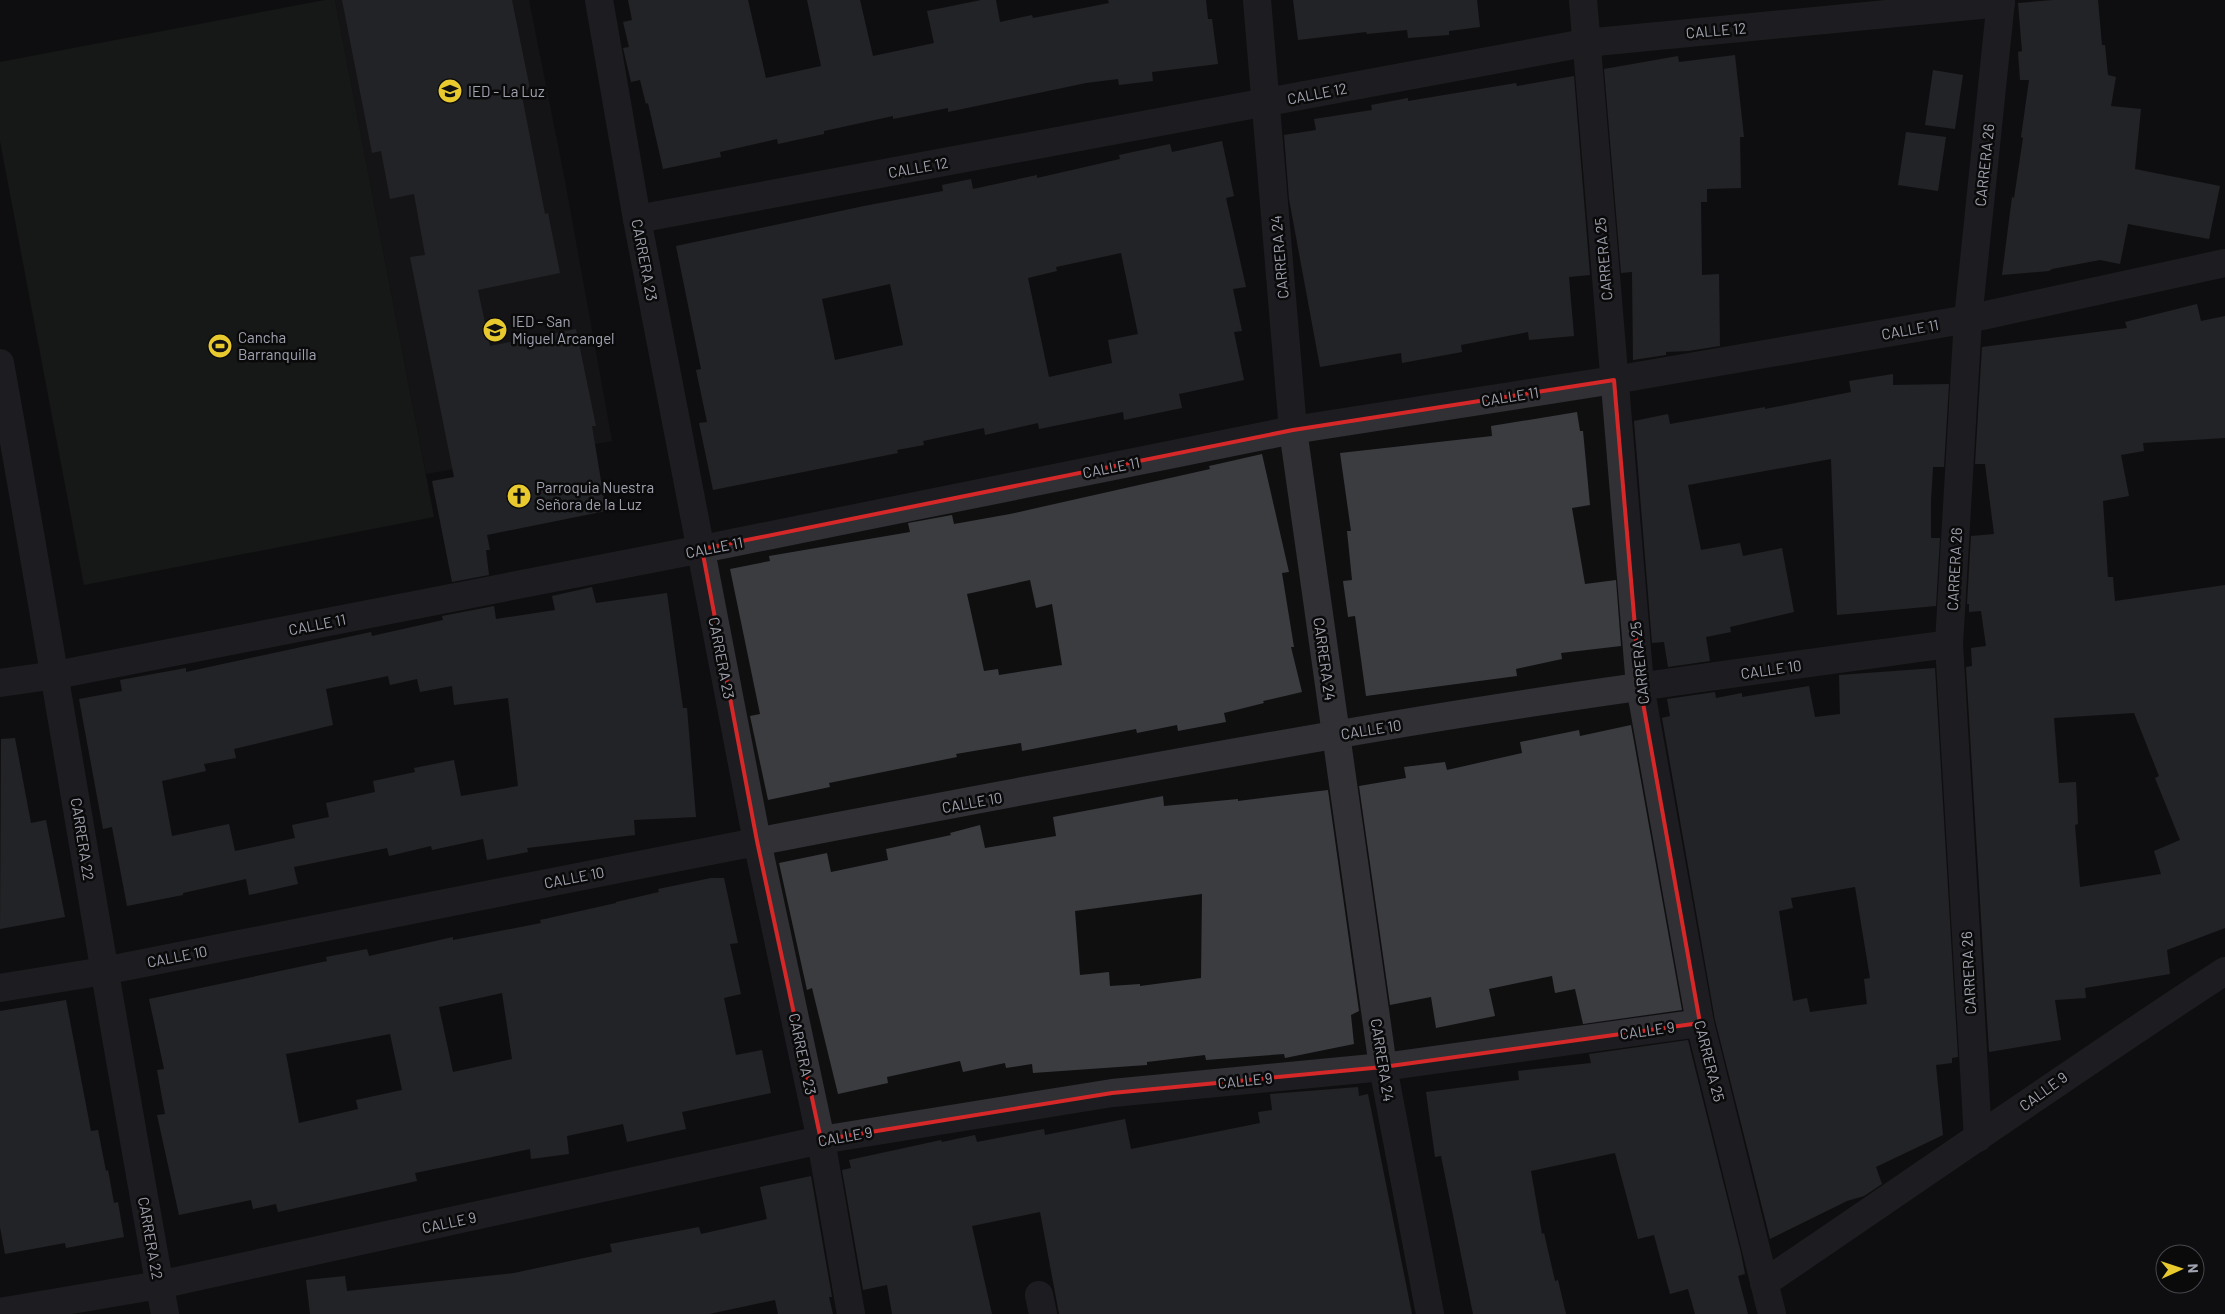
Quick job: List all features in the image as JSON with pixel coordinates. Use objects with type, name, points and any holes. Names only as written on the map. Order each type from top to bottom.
[{"type":"street","name":"CARRERA 23","points":[[599,0],[637,219],[757,841],[821,1140],[851,1314]]},
{"type":"street","name":"CARRERA 24","points":[[1257,0],[1293,430],[1383,1066],[1430,1314]]},
{"type":"street","name":"CARRERA 25","points":[[1583,0],[1585,43],[1640,686],[1700,1023],[1772,1314]]},
{"type":"street","name":"CALLE 12","points":[[637,219],[1585,43],[2001,2]]},
{"type":"street","name":"CARRERA 26","points":[[1978,1138],[1949,644],[1968,319],[2001,2]]},
{"type":"street","name":"CALLE 11","points":[[0,683],[56,674],[702,550],[1293,430],[1614,380],[1968,319],[2225,263]]},
{"type":"street","name":"CARRERA 22","points":[[0,363],[56,674],[104,971],[165,1314]]},
{"type":"street","name":"CALLE 10","points":[[0,988],[104,971],[757,841],[1336,734],[1640,686],[1949,644]]},
{"type":"street","name":"CALLE 9","points":[[1764,1282],[1978,1138],[2072,1070],[2225,971]]},
{"type":"street","name":"CALLE 9","points":[[0,1312],[159,1285],[821,1140],[1112,1093],[1383,1066],[1700,1023]]},
{"type":"highlighted area","points":[[1614,380],[1640,686],[1700,1023],[1383,1067],[1112,1093],[821,1140],[757,841],[702,549],[1293,430]]},
{"type":"shaded area","name":"Cancha Barranquilla","points":[[325,0],[335,0],[434,517],[84,585],[0,141],[0,62]]},
{"type":"shaded area","points":[[335,0],[529,0],[565,181],[612,441],[426,474]]},
{"type":"building","points":[[342,0],[512,0],[530,89],[521,91],[545,214],[548,213],[560,273],[478,290],[490,346],[576,329],[596,426],[592,426],[606,511],[487,535],[490,550],[486,550],[489,575],[452,582],[432,481],[454,477],[410,257],[425,255],[414,194],[390,199],[381,151],[372,153]]},
{"type":"building","points":[[628,0],[748,0],[766,78],[821,66],[807,0],[860,0],[873,56],[934,43],[927,11],[981,0],[996,0],[1000,22],[1032,15],[1033,18],[1109,3],[1108,0],[1206,0],[1208,19],[1212,19],[1218,64],[1152,72],[1153,81],[1119,85],[1118,79],[1086,83],[948,112],[948,108],[893,119],[893,116],[824,131],[824,134],[778,144],[777,139],[720,152],[721,157],[663,169],[648,103],[646,104],[640,80],[631,82],[623,48],[629,47],[623,22],[632,20]]},
{"type":"building","points":[[1293,0],[1477,0],[1480,27],[1449,31],[1449,35],[1408,38],[1407,30],[1367,34],[1366,32],[1298,40]]},
{"type":"building","points":[[2053,0],[2098,0],[2102,45],[2105,45],[2108,75],[2116,77],[2111,106],[2141,109],[2135,169],[2220,186],[2209,239],[2128,224],[2120,264],[2100,260],[2049,271],[2002,275],[2012,197],[2014,198],[2023,138],[2021,137],[2029,80],[2020,80],[2018,52],[2022,51],[2018,3]]},
{"type":"building","points":[[1735,55],[1744,137],[1740,137],[1741,188],[1707,189],[1707,202],[1701,202],[1702,275],[1719,274],[1720,346],[1666,352],[1666,355],[1633,360],[1632,272],[1621,273],[1604,69],[1678,56],[1679,62]]},
{"type":"building","points":[[1933,70],[1963,75],[1955,129],[1925,125]]},
{"type":"building","points":[[1574,76],[1590,275],[1569,277],[1574,336],[1529,340],[1528,332],[1461,345],[1462,352],[1402,363],[1401,353],[1320,367],[1289,199],[1284,135],[1316,130],[1314,119],[1372,110],[1371,105],[1408,98],[1408,101],[1516,83],[1517,86]]},
{"type":"building","points":[[1906,132],[1946,137],[1938,191],[1898,185]]},
{"type":"building","points":[[1222,141],[1234,196],[1226,198],[1246,287],[1233,289],[1242,331],[1234,332],[1244,380],[1179,394],[1182,408],[1124,420],[1123,412],[1039,429],[1038,423],[985,435],[984,428],[923,441],[924,445],[897,450],[898,453],[713,490],[699,423],[707,422],[696,370],[701,369],[676,246],[943,191],[942,185],[971,179],[973,189],[1037,175],[1037,178],[1120,159],[1119,155],[1170,144],[1172,152]],"holes":[[[1121,253],[1138,334],[1108,340],[1112,363],[1049,377],[1028,278],[1057,271],[1056,267]],[[890,284],[903,345],[835,360],[822,299]]]},
{"type":"building","points":[[2197,304],[2201,321],[2225,316],[2225,438],[2143,443],[2144,451],[2121,455],[2129,496],[2103,501],[2108,577],[2113,577],[2115,601],[2225,585],[2225,928],[2167,950],[2170,974],[2085,988],[2086,998],[2055,1000],[2061,1040],[1989,1052],[1966,667],[1972,666],[1971,648],[1986,646],[1981,611],[1969,612],[1969,604],[1967,604],[1971,536],[1994,534],[1985,464],[1975,464],[1982,347],[2127,328],[2125,322]],"holes":[[[2134,713],[2159,776],[2155,778],[2180,840],[2154,851],[2161,874],[2080,887],[2075,825],[2078,824],[2076,782],[2059,783],[2054,718]]]},
{"type":"building","points":[[1893,374],[1893,385],[1949,384],[1944,467],[1933,467],[1931,501],[1931,538],[1940,538],[1936,606],[1837,615],[1831,459],[1688,485],[1701,550],[1740,543],[1743,556],[1782,548],[1794,612],[1730,627],[1731,632],[1706,637],[1710,661],[1668,667],[1664,642],[1652,643],[1634,421],[1668,414],[1670,424],[1765,407],[1765,409],[1851,392],[1849,381]]},
{"type":"building","points":[[1577,412],[1580,431],[1583,431],[1590,505],[1572,508],[1585,584],[1616,580],[1621,646],[1561,653],[1562,659],[1516,669],[1517,676],[1366,696],[1355,616],[1348,617],[1343,581],[1352,580],[1347,531],[1351,531],[1340,453],[1492,436],[1491,426]]},
{"type":"building","points":[[1262,454],[1289,572],[1282,573],[1294,647],[1291,647],[1302,692],[1224,713],[1226,722],[1178,731],[1177,725],[1137,733],[1136,729],[1022,751],[1021,743],[956,754],[957,757],[829,783],[830,787],[768,800],[750,716],[760,714],[730,569],[770,561],[769,556],[910,532],[908,523],[952,515],[954,524],[1010,514],[1210,469],[1209,466]],"holes":[[[1030,580],[1036,608],[1052,604],[1062,665],[999,675],[998,669],[984,671],[967,594]]]},
{"type":"building","points":[[592,587],[596,603],[667,593],[683,708],[687,708],[696,817],[634,820],[635,835],[527,848],[528,852],[487,860],[483,839],[432,850],[431,846],[389,856],[387,848],[294,867],[298,884],[249,895],[246,879],[183,893],[183,895],[127,906],[112,827],[103,829],[79,699],[122,691],[120,680],[186,668],[186,672],[371,632],[372,636],[443,620],[442,616],[494,606],[496,619],[555,610],[552,596]],"holes":[[[388,676],[390,685],[417,679],[420,692],[452,686],[454,705],[508,698],[518,786],[461,796],[454,760],[414,768],[415,772],[373,781],[375,792],[326,803],[329,817],[292,825],[295,838],[235,851],[229,824],[172,836],[162,781],[206,771],[204,764],[236,758],[234,749],[333,725],[326,689]]]},
{"type":"building","points":[[1935,668],[1958,1057],[1952,1058],[1952,1063],[1936,1065],[1943,1135],[1876,1167],[1882,1184],[1864,1196],[1847,1201],[1770,1239],[1715,1020],[1662,718],[1670,716],[1667,699],[1715,692],[1716,698],[1742,693],[1742,697],[1809,686],[1815,717],[1840,714],[1839,675]],"holes":[[[1855,887],[1870,978],[1864,979],[1867,1004],[1810,1012],[1807,998],[1793,1001],[1779,911],[1793,908],[1791,898]]]},
{"type":"building","points":[[1631,725],[1682,1010],[1583,1024],[1575,989],[1555,993],[1552,976],[1489,989],[1495,1016],[1436,1028],[1431,997],[1390,1005],[1359,786],[1406,778],[1404,767],[1445,762],[1447,770],[1522,753],[1520,742],[1579,730],[1580,736]]},
{"type":"building","points":[[15,738],[31,823],[46,820],[65,917],[0,929],[1,739]]},
{"type":"building","points":[[1328,790],[1359,1011],[1351,1015],[1354,1044],[1285,1058],[1284,1054],[1206,1060],[1205,1055],[1147,1062],[1147,1065],[1033,1073],[1032,1064],[1006,1068],[1005,1063],[963,1072],[960,1061],[887,1077],[888,1083],[838,1094],[812,988],[807,990],[779,863],[827,853],[831,872],[888,860],[886,849],[951,835],[950,833],[980,825],[985,848],[1056,836],[1053,817],[1163,796],[1164,806],[1238,799],[1238,801]],"holes":[[[1202,894],[1201,978],[1140,986],[1140,984],[1110,986],[1109,972],[1080,975],[1075,911]]]},
{"type":"building","points":[[711,878],[724,878],[738,943],[730,944],[741,994],[724,998],[736,1055],[762,1050],[771,1093],[682,1112],[686,1129],[627,1142],[623,1124],[567,1136],[569,1154],[531,1159],[530,1149],[415,1173],[417,1181],[278,1212],[276,1204],[253,1209],[251,1200],[179,1215],[157,1115],[165,1114],[157,1070],[164,1069],[149,999],[327,961],[326,957],[367,949],[369,956],[453,937],[453,940],[541,923],[540,920],[659,892],[658,889]],"holes":[[[502,993],[512,1059],[453,1072],[439,1007]],[[390,1034],[402,1090],[356,1100],[358,1109],[299,1123],[286,1054]]]},
{"type":"building","points":[[66,1000],[91,1131],[98,1130],[114,1203],[118,1202],[124,1237],[66,1248],[65,1243],[5,1254],[0,1227],[0,1011]]},
{"type":"building","points":[[1688,1040],[1741,1253],[1745,1274],[1738,1276],[1748,1314],[1695,1314],[1688,1289],[1670,1294],[1654,1235],[1638,1239],[1615,1153],[1531,1171],[1542,1234],[1544,1233],[1555,1281],[1558,1280],[1566,1314],[1473,1314],[1441,1156],[1435,1157],[1426,1092],[1519,1080],[1518,1071],[1591,1063],[1589,1054]]},
{"type":"building","points":[[1358,1087],[1359,1096],[1368,1094],[1412,1314],[1059,1314],[1040,1212],[972,1226],[992,1314],[892,1314],[887,1285],[863,1290],[842,1170],[851,1168],[849,1160],[941,1140],[942,1142],[975,1135],[977,1142],[1044,1129],[1045,1135],[1125,1119],[1131,1149],[1260,1123],[1258,1112],[1272,1110],[1270,1094]]},
{"type":"building","points":[[811,1176],[832,1297],[829,1297],[833,1314],[778,1314],[775,1300],[709,1314],[310,1314],[306,1280],[345,1276],[347,1291],[514,1273],[612,1252],[610,1244],[699,1227],[701,1234],[767,1219],[760,1187]]},
{"type":"place","name":"IED - La Luz","points":[[450,91]]},
{"type":"place","name":"IED - San Miguel Arcangel","points":[[495,330]]},
{"type":"place","name":"Cancha Barranquilla","points":[[220,346]]},
{"type":"place","name":"Parroquia Nuestra Señora de la Luz","points":[[519,496]]}]
